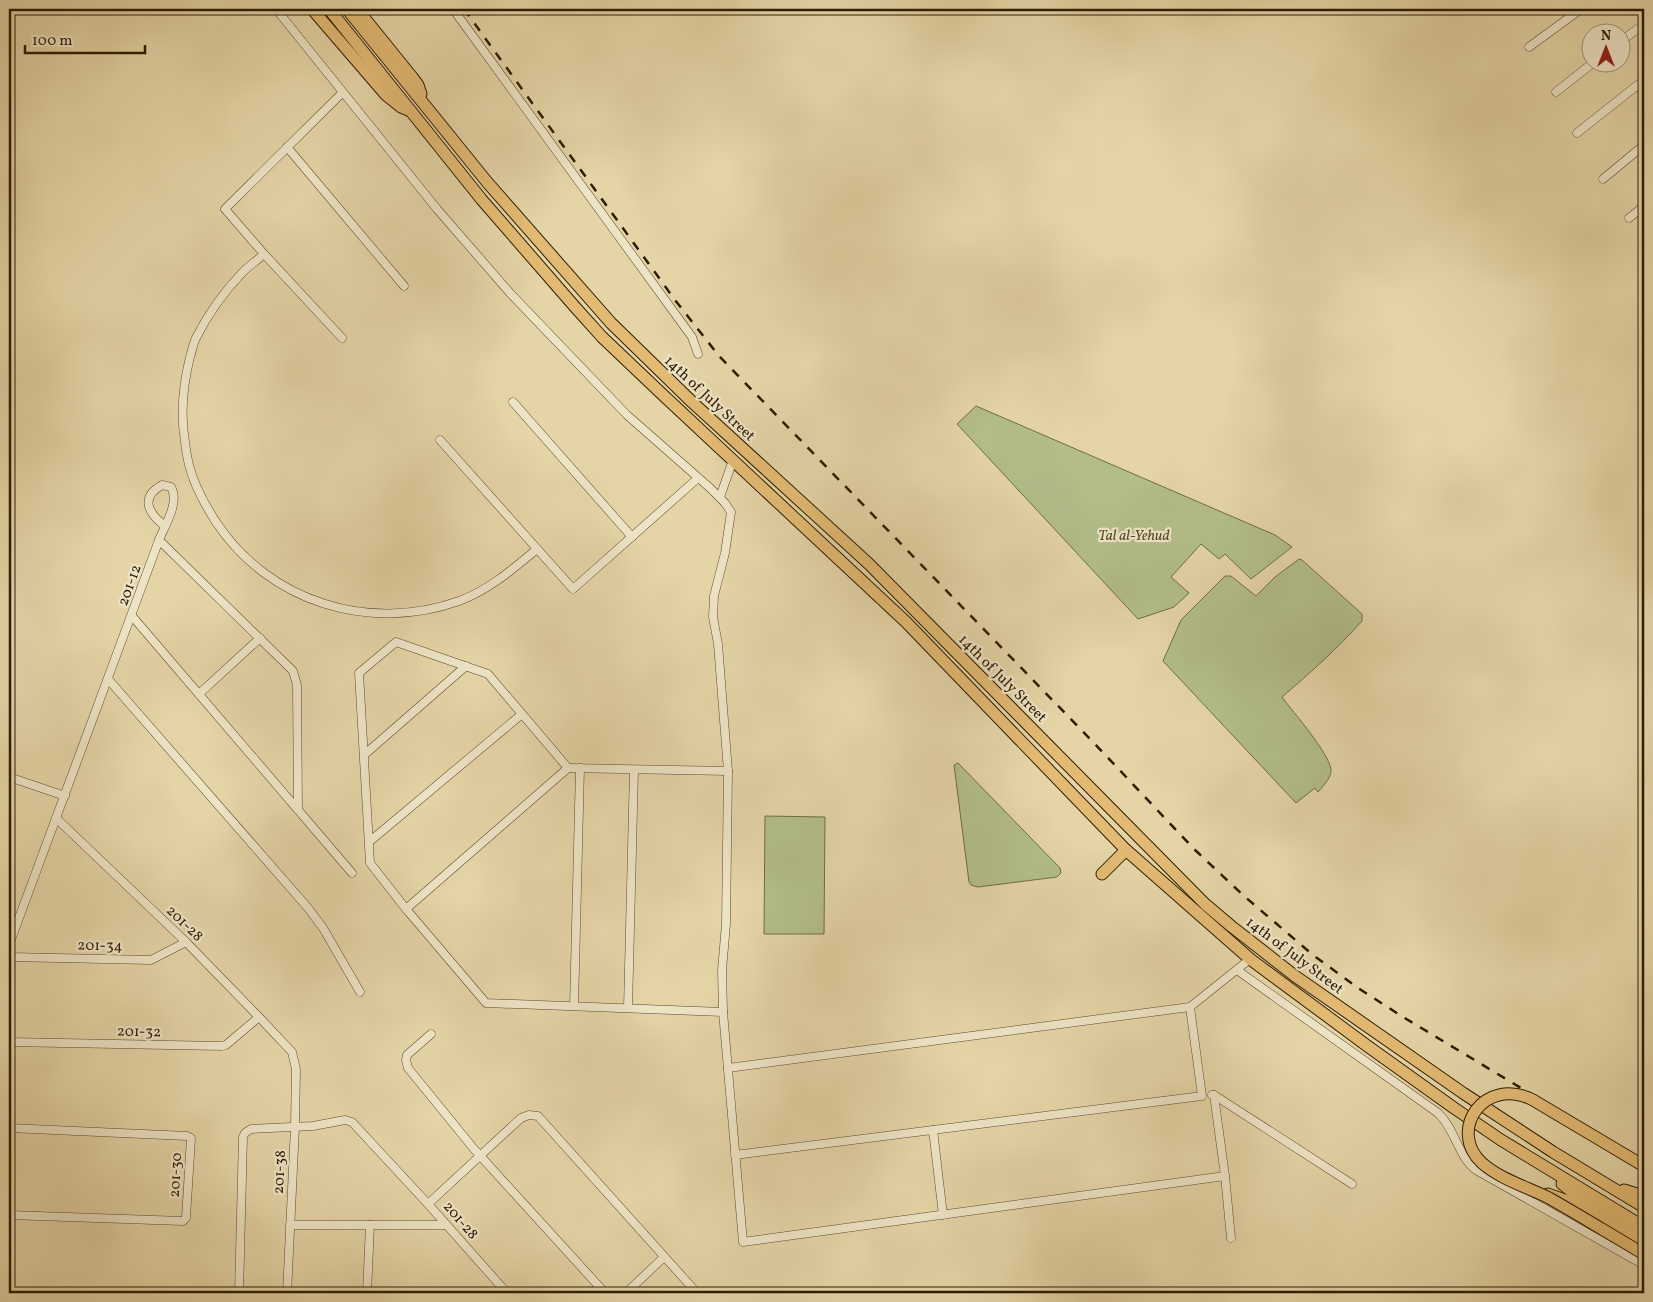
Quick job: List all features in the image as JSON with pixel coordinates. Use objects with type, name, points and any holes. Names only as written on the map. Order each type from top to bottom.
[{"type":"main road","name":"14th of July Street","points":[[312,9],[386,95],[401,107],[412,112]]},
{"type":"main road","name":"14th of July Street","points":[[329,9],[482,200],[575,308],[629,363],[906,622],[1126,850],[1250,958],[1343,1028],[1454,1108],[1519,1151],[1644,1227]]},
{"type":"main road","name":"14th of July Street","points":[[347,9],[487,182],[611,323],[692,402],[869,564],[1206,904],[1295,976],[1472,1099],[1553,1152],[1644,1207]]},
{"type":"main road","points":[[357,9],[418,85],[423,103]]},
{"type":"main road","points":[[1102,874],[1126,850]]},
{"type":"main road","points":[[1644,1166],[1526,1096],[1518,1094],[1502,1093],[1487,1099],[1476,1110],[1470,1124],[1469,1140],[1480,1162],[1509,1179],[1556,1202],[1644,1254]]},
{"type":"main road","points":[[1519,1151],[1541,1166],[1576,1195],[1644,1236]]},
{"type":"main road","points":[[1621,1152],[1644,1170]]},
{"type":"main road","points":[[1509,1179],[1570,1202],[1644,1246]]},
{"type":"main road","points":[[1596,1179],[1644,1196]]},
{"type":"street","points":[[276,9],[437,210],[510,292],[627,415],[720,497],[731,512],[726,552],[714,596],[713,617],[718,644],[728,771],[726,924],[722,970],[723,1012],[743,1242],[1225,1176]]},
{"type":"street","points":[[453,9],[692,337],[698,354]]},
{"type":"street","points":[[1530,47],[1581,9]]},
{"type":"street","points":[[1630,34],[1644,24]]},
{"type":"street","points":[[1556,92],[1581,72]]},
{"type":"street","points":[[1577,133],[1644,80]]},
{"type":"street","points":[[342,93],[225,208],[264,254],[342,338]]},
{"type":"street","points":[[1603,180],[1644,145]]},
{"type":"street","points":[[287,147],[404,286]]},
{"type":"street","points":[[1629,218],[1644,206]]},
{"type":"street","points":[[264,254],[242,273],[211,312],[195,340],[184,381],[182,423],[189,465],[204,505],[228,540],[258,570],[294,593],[334,608],[376,614],[418,612],[460,601],[498,581],[537,549]]},
{"type":"street","points":[[513,402],[632,537]]},
{"type":"street","points":[[440,440],[573,589],[698,478]]},
{"type":"street","points":[[720,497],[732,460]]},
{"type":"street","name":"201-12","points":[[9,945],[132,616],[159,540],[165,526],[174,501],[174,493],[171,487],[162,485],[154,490],[148,500],[149,510],[165,526]]},
{"type":"street","points":[[159,540],[290,666],[296,677],[298,810]]},
{"type":"street","points":[[132,616],[352,873]]},
{"type":"street","points":[[199,694],[260,638]]},
{"type":"street","points":[[568,768],[488,674],[396,642],[359,673],[370,863],[406,909],[486,1003],[723,1012]]},
{"type":"street","points":[[364,755],[466,666]]},
{"type":"street","points":[[108,679],[308,908],[327,934],[360,992]]},
{"type":"street","points":[[369,842],[522,714]]},
{"type":"street","points":[[406,909],[568,768],[728,771]]},
{"type":"street","points":[[574,1006],[580,768]]},
{"type":"street","points":[[628,1008],[634,770]]},
{"type":"street","points":[[9,777],[65,796]]},
{"type":"street","name":"201-28","points":[[56,818],[186,942],[292,1052]]},
{"type":"street","name":"201-34","points":[[9,957],[150,960],[186,942]]},
{"type":"street","points":[[728,1068],[1190,1007],[1250,958]]},
{"type":"street","points":[[1237,970],[1438,1113],[1450,1126],[1462,1155],[1476,1170],[1644,1265]]},
{"type":"street","points":[[1190,1007],[1202,1096]]},
{"type":"street","name":"201-32","points":[[9,1042],[222,1046],[259,1017]]},
{"type":"street","points":[[432,1034],[407,1055],[408,1068],[481,1157],[605,1293]]},
{"type":"street","name":"201-38","points":[[287,1293],[295,1127],[296,1069],[292,1052]]},
{"type":"street","points":[[735,1155],[1214,1095],[1352,1184]]},
{"type":"street","points":[[1214,1095],[1231,1238]]},
{"type":"street","points":[[428,1204],[481,1157],[511,1126],[521,1118],[529,1115],[538,1116],[697,1293]]},
{"type":"street","name":"201-28","points":[[295,1127],[313,1126],[345,1120],[352,1122],[428,1204],[506,1293]]},
{"type":"street","points":[[239,1293],[244,1135],[246,1131],[251,1129],[295,1127]]},
{"type":"street","name":"201-30","points":[[9,1128],[188,1136],[191,1138],[186,1218],[183,1221],[9,1216]]},
{"type":"street","points":[[933,1130],[943,1215]]},
{"type":"street","points":[[290,1225],[446,1225]]},
{"type":"street","points":[[367,1293],[370,1225]]},
{"type":"street","points":[[626,1293],[664,1257]]},
{"type":"green space","name":"Tal al-Yehud","points":[[976,406],[1275,535],[1292,547],[1251,579],[1225,554],[1219,559],[1201,544],[1171,577],[1189,593],[1174,607],[1138,619],[957,424]]},
{"type":"green space","points":[[1299,559],[1362,614],[1362,621],[1282,697],[1319,745],[1330,765],[1331,772],[1328,780],[1318,792],[1315,788],[1296,803],[1163,661],[1181,620],[1225,576],[1231,576],[1256,596],[1275,577]]},
{"type":"green space","points":[[958,763],[1060,868],[1061,873],[1057,877],[978,887],[971,885],[969,882],[954,765]]},
{"type":"green space","points":[[765,816],[825,817],[824,934],[764,934]]},
{"type":"railway","points":[[464,9],[675,300],[719,356],[1094,743],[1194,849],[1244,896],[1313,955],[1358,988],[1644,1162]]}]
